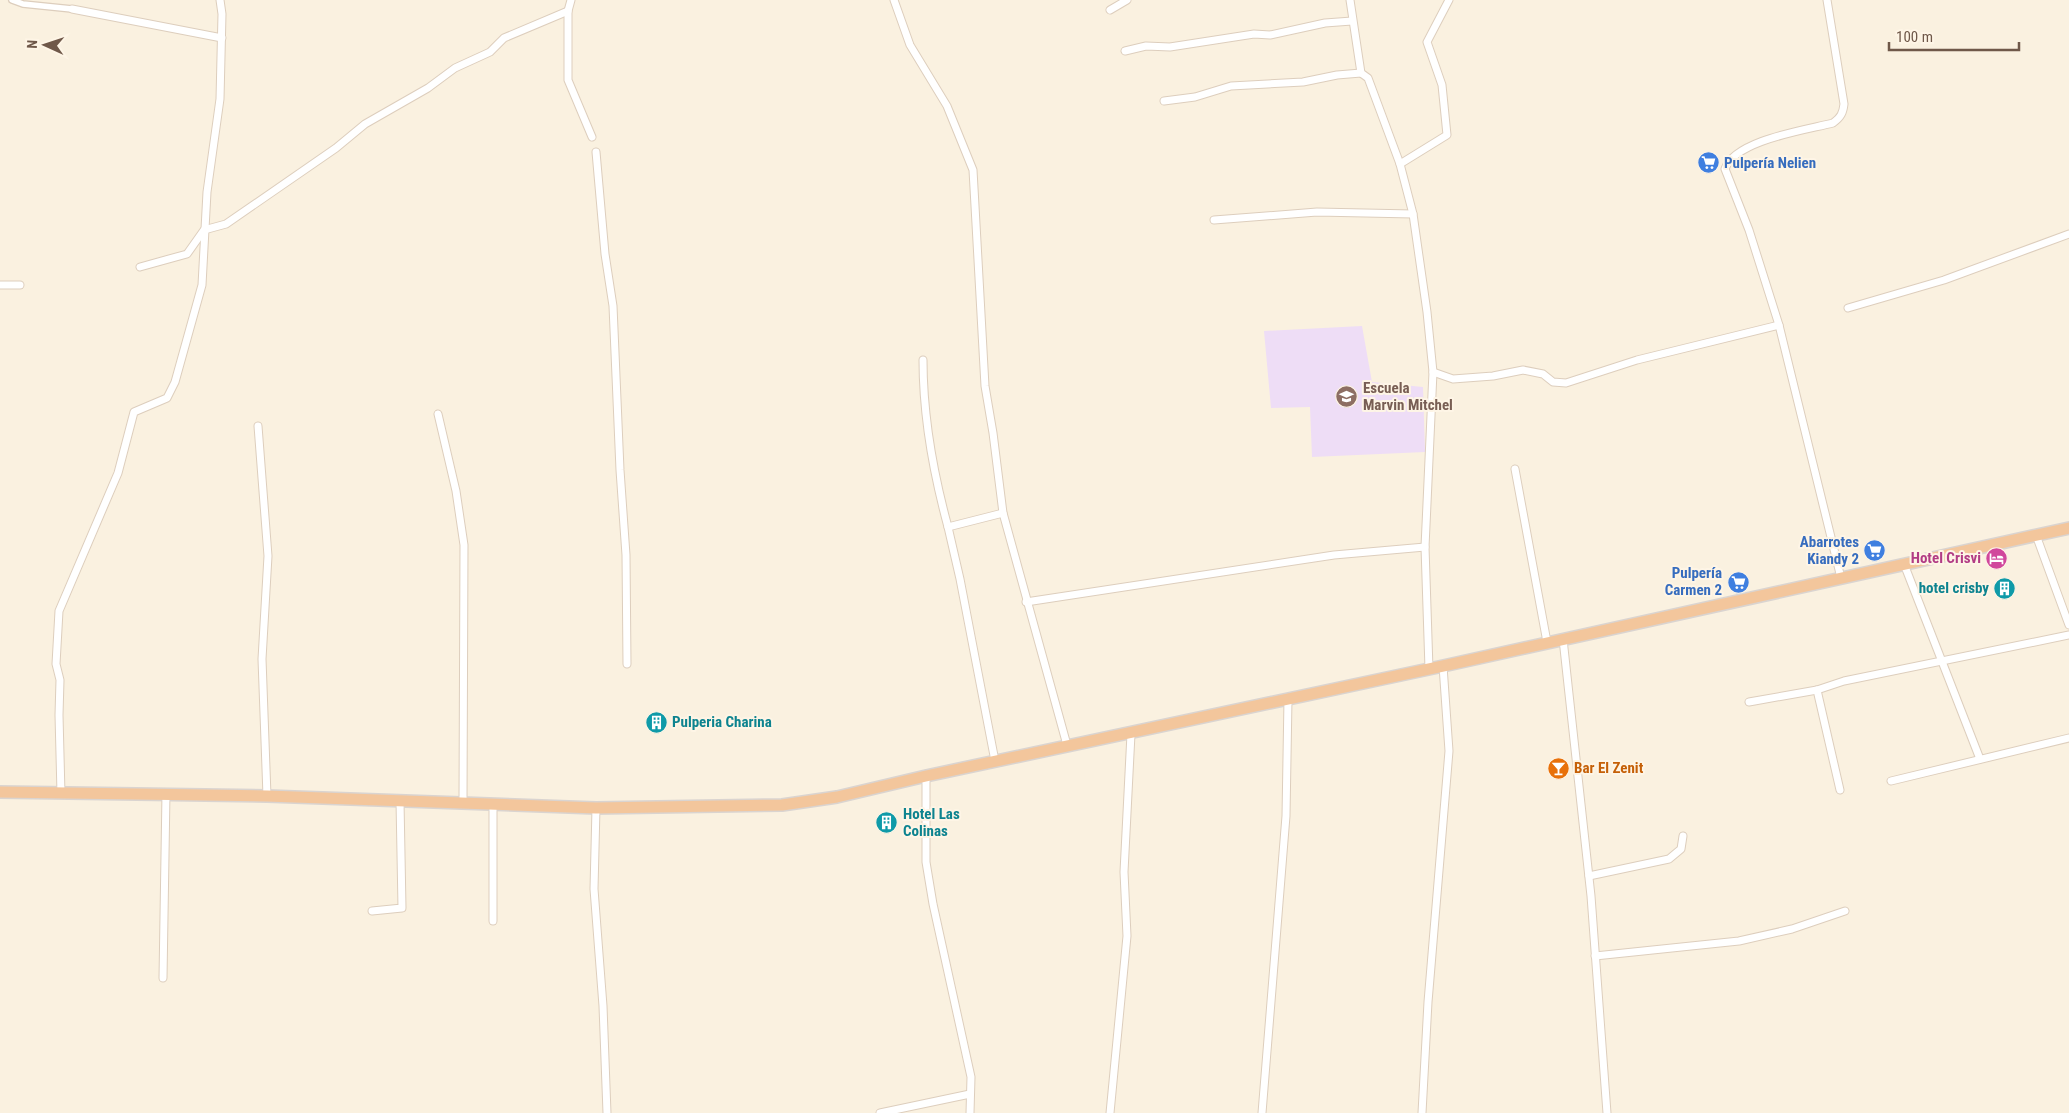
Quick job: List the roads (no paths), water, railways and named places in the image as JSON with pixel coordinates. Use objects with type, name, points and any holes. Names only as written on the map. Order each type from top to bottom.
[{"type":"highway","points":[[0,792],[61,794],[166,793],[596,808],[782,805],[837,797],[1067,745],[1131,734],[2069,528]]},
{"type":"street","points":[[12,0],[23,4],[72,9],[222,38]]},
{"type":"street","points":[[61,794],[60,680],[56,664],[59,611],[118,473],[134,412],[167,398],[175,382],[202,285],[207,192],[220,99],[222,14],[220,0]]},
{"type":"street","points":[[570,0],[568,11],[568,80],[592,137]]},
{"type":"street","points":[[894,0],[910,45],[947,106],[972,170],[985,386],[1003,514],[1067,745]]},
{"type":"street","points":[[1110,10],[1127,0]]},
{"type":"street","points":[[1350,0],[1361,73]]},
{"type":"street","points":[[1400,164],[1447,134],[1442,85],[1427,42],[1449,0]]},
{"type":"street","points":[[1827,0],[1844,104],[1840,118],[1833,123],[1765,140],[1740,152],[1728,161],[1725,169],[1749,230],[1779,325],[1841,578]]},
{"type":"street","points":[[140,267],[187,254],[204,230],[226,224],[336,148],[365,124],[428,88],[455,68],[490,52],[504,38],[568,11]]},
{"type":"street","points":[[1125,51],[1146,46],[1170,47],[1254,34],[1270,35],[1325,23],[1352,21]]},
{"type":"street","points":[[1164,102],[1195,97],[1231,86],[1303,82],[1337,75],[1361,73],[1368,78],[1400,164],[1413,214],[1427,312],[1432,372],[1424,547],[1429,669]]},
{"type":"street","points":[[596,152],[605,254],[613,306],[620,470],[626,555],[627,664]]},
{"type":"street","points":[[1214,220],[1317,212],[1413,214]]},
{"type":"street","points":[[1848,308],[1944,280],[2069,234]]},
{"type":"street","points":[[0,285],[20,285]]},
{"type":"street","points":[[1432,372],[1453,378],[1493,376],[1524,370],[1543,374],[1553,382],[1566,383],[1637,360],[1779,325]]},
{"type":"street","points":[[923,360],[923,396],[934,473],[962,588],[995,762]]},
{"type":"street","points":[[438,414],[456,491],[464,545],[464,802]]},
{"type":"street","points":[[258,426],[268,556],[262,658],[267,796]]},
{"type":"street","points":[[1515,469],[1547,642]]},
{"type":"street","points":[[948,527],[1003,514]]},
{"type":"street","points":[[2036,535],[2069,625]]},
{"type":"street","points":[[1026,602],[1334,554],[1424,547]]},
{"type":"street","points":[[1904,564],[1980,759]]},
{"type":"street","points":[[1749,702],[1817,690],[1844,681],[2069,635]]},
{"type":"street","points":[[1563,639],[1589,876],[1606,1113]]},
{"type":"street","points":[[1422,1113],[1428,1002],[1449,751],[1443,666]]},
{"type":"street","points":[[1817,690],[1840,790]]},
{"type":"street","points":[[1262,1113],[1286,816],[1288,699]]},
{"type":"street","points":[[1110,1113],[1127,936],[1124,872],[1131,734]]},
{"type":"street","points":[[1891,781],[2069,738]]},
{"type":"street","points":[[926,776],[926,862],[933,904],[971,1077],[970,1113]]},
{"type":"street","points":[[163,978],[166,793]]},
{"type":"street","points":[[372,910],[402,908],[400,801]]},
{"type":"street","points":[[492,803],[493,921]]},
{"type":"street","points":[[596,808],[594,889],[603,1006],[607,1113]]},
{"type":"street","points":[[1589,876],[1668,859],[1681,849],[1682,836]]},
{"type":"street","points":[[1595,956],[1739,941],[1792,929],[1844,911]]},
{"type":"street","points":[[880,1113],[970,1094]]},
{"type":"place","name":"Pulpería Nelien","points":[[1708,163]]},
{"type":"place","name":"Escuela Marvin Mitchel","points":[[1347,397]]},
{"type":"place","name":"Abarrotes Kiandy 2","points":[[1875,551]]},
{"type":"place","name":"Hotel Crisvi","points":[[1997,558]]},
{"type":"place","name":"Pulpería Carmen 2","points":[[1738,582]]},
{"type":"place","name":"hotel crisby","points":[[2005,588]]},
{"type":"place","name":"Pulperia Charina","points":[[656,722]]},
{"type":"place","name":"Bar El Zenit","points":[[1558,768]]},
{"type":"place","name":"Hotel Las Colinas","points":[[887,823]]}]
